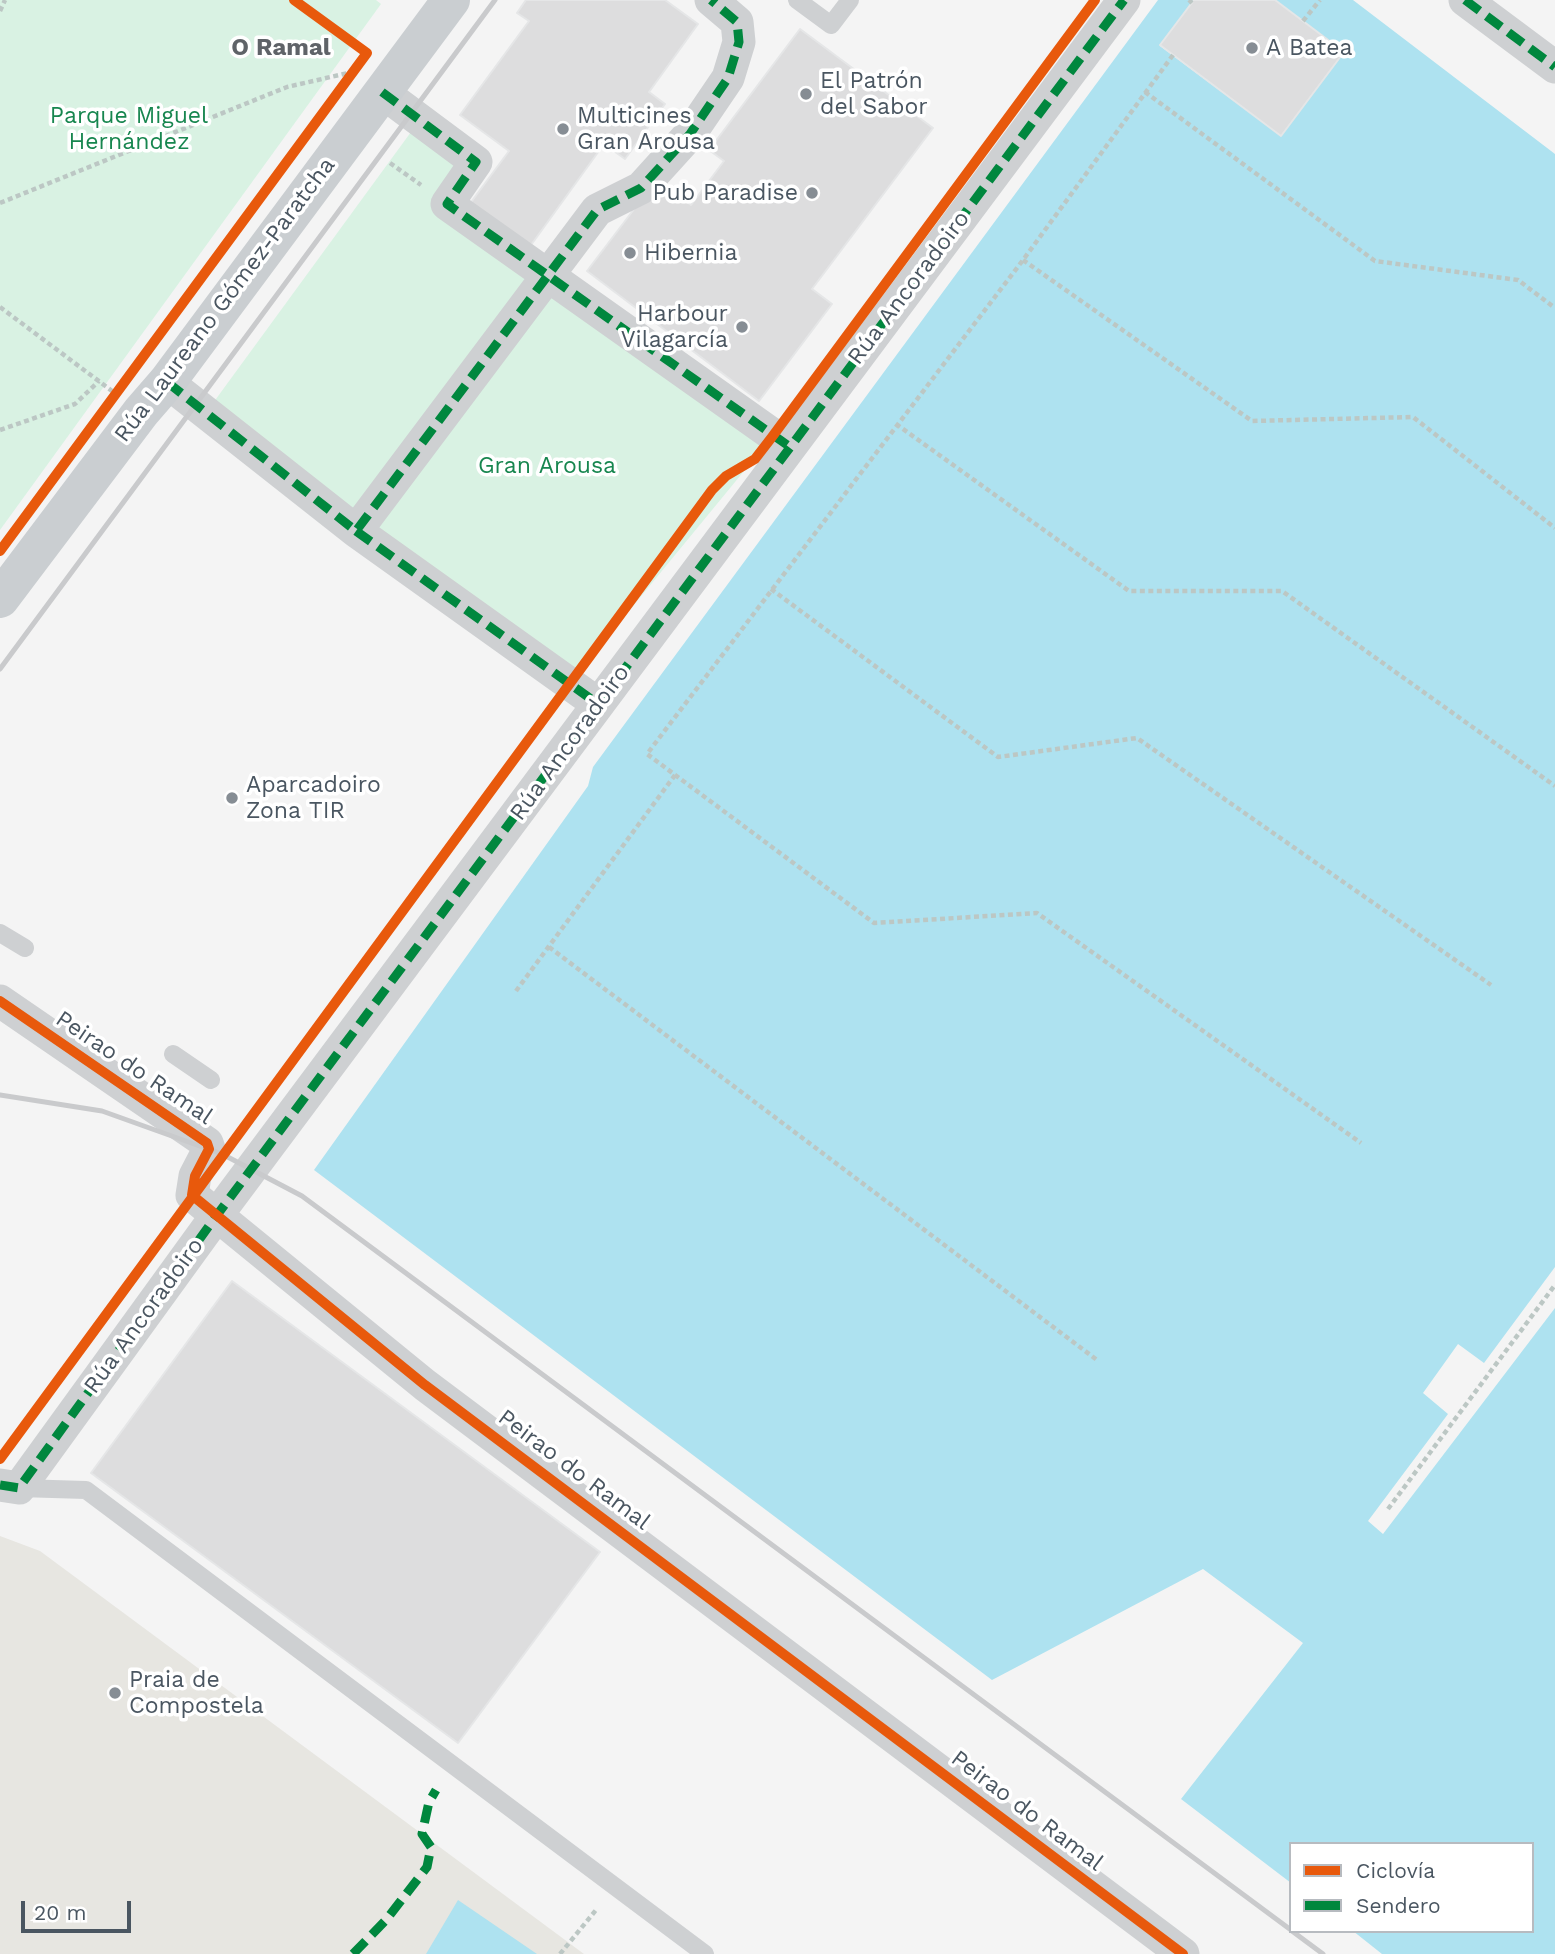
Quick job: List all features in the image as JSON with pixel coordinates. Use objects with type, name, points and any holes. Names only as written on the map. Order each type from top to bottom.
[{"type":"main road","name":"Rúa Laureano Gómez-Paratcha","points":[[0,599],[141,412],[167,382],[364,76],[451,0]]},
{"type":"street","points":[[356,531],[597,210],[641,188],[691,134],[728,78],[739,41],[737,22],[711,0]]},
{"type":"street","name":"Rúa Ancoradoiro","points":[[10,1487],[217,1215],[1124,0]]},
{"type":"street","points":[[1465,0],[1555,67]]},
{"type":"street","points":[[364,76],[476,162],[447,204],[790,447]]},
{"type":"street","points":[[167,382],[356,531],[598,704]]},
{"type":"street","name":"Peirao do Ramal","points":[[0,1001],[207,1143],[209,1149],[195,1176],[192,1195],[425,1385],[1183,1954]]},
{"type":"lane","points":[[797,0],[831,25],[850,0]]},
{"type":"lane","points":[[0,933],[25,948]]},
{"type":"lane","points":[[173,1054],[211,1080]]},
{"type":"lane","points":[[10,1487],[86,1490],[705,1954]]},
{"type":"path","points":[[1,8],[5,0]]},
{"type":"path","points":[[1303,21],[1320,0]]},
{"type":"path","points":[[1173,55],[1024,260],[896,424],[647,754],[874,923],[1037,913],[1362,1143]]},
{"type":"path","points":[[344,83],[364,76]]},
{"type":"path","points":[[0,203],[287,87],[364,76]]},
{"type":"path","points":[[1145,92],[1375,261],[1518,280],[1555,309]]},
{"type":"path","points":[[1024,260],[1252,421],[1413,417],[1555,528]]},
{"type":"path","points":[[0,307],[115,394]]},
{"type":"path","points":[[0,430],[75,404],[99,381]]},
{"type":"path","points":[[107,405],[123,383]]},
{"type":"path","points":[[896,424],[1129,591],[1282,591],[1555,786]]},
{"type":"path","points":[[771,589],[998,757],[1137,738],[1491,985]]},
{"type":"path","points":[[516,991],[675,775]]},
{"type":"path","points":[[550,947],[1097,1360]]},
{"type":"path","points":[[1388,1509],[1555,1285]]},
{"type":"path","points":[[560,1954],[596,1910]]},
{"type":"green space","name":"Parque Miguel Hernández","points":[[0,0],[376,0],[381,4],[0,530]]},
{"type":"green space","name":"Gran Arousa","points":[[419,121],[476,162],[447,203],[772,437],[569,684],[205,414]]},
{"type":"sand","name":"Praia de Compostela","points":[[0,1536],[40,1551],[584,1954],[0,1954]]},
{"type":"water","points":[[1158,0],[1194,0],[1160,46],[1280,135],[1275,0],[1353,0],[1555,154],[1555,1267],[1484,1363],[1458,1344],[1423,1393],[1448,1414],[1368,1521],[1383,1534],[1555,1308],[1555,1954],[1382,1954],[1356,1933],[1534,1933],[1534,1842],[1289,1842],[1289,1881],[1181,1799],[1303,1643],[1203,1569],[992,1680],[314,1170],[588,786],[593,767]]},
{"type":"water","points":[[458,1900],[537,1954],[426,1954]]},
{"type":"building","name":"Multicines Gran Arousa","points":[[526,0],[665,0],[698,24],[649,92],[665,104],[625,159],[604,144],[526,252],[466,209],[509,151],[460,115],[529,21],[517,13]]},
{"type":"building","points":[[1194,0],[1275,0],[1344,52],[1281,136],[1160,45]]},
{"type":"building","points":[[800,29],[933,128],[812,289],[832,304],[759,401],[587,271],[657,179],[691,205],[724,161],[709,150]]},
{"type":"building","points":[[232,1281],[600,1552],[458,1743],[91,1473]]},
{"type":"railway","points":[[0,669],[495,0]]},
{"type":"railway","points":[[0,1095],[102,1111],[222,1154],[302,1196],[1289,1929]]},
{"type":"railway","points":[[1295,1933],[1323,1954]]},
{"type":"marked path","points":[[167,382],[356,531],[597,210],[641,188],[690,134],[728,78],[739,42],[737,22],[711,0]]},
{"type":"marked path","points":[[0,1485],[19,1488],[217,1215],[1124,0]]},
{"type":"marked path","points":[[1465,0],[1555,67]]},
{"type":"marked path","points":[[382,92],[476,162],[447,204],[790,447]]},
{"type":"marked path","points":[[356,531],[598,704]]},
{"type":"marked path","points":[[353,1954],[386,1920],[427,1867],[431,1847],[422,1834],[429,1802],[436,1790]]},
{"type":"cycle path","points":[[0,551],[367,53],[294,0]]},
{"type":"cycle path","points":[[0,1459],[712,490],[726,476],[755,459],[1095,0]]},
{"type":"cycle path","points":[[0,1001],[207,1143],[209,1149],[195,1176],[192,1195],[425,1385],[1183,1954]]},
{"type":"place","name":"A Batea","points":[[1252,48]]},
{"type":"place","name":"El Patrón del Sabor","points":[[806,94]]},
{"type":"place","name":"Multicines Gran Arousa","points":[[563,129]]},
{"type":"place","name":"Pub Paradise","points":[[812,193]]},
{"type":"place","name":"Hibernia","points":[[630,253]]},
{"type":"place","name":"Harbour Vilagarcía","points":[[742,327]]},
{"type":"place","name":"Aparcadoiro Zona TIR","points":[[232,798]]},
{"type":"place","name":"Praia de Compostela","points":[[115,1693]]},
{"type":"district","name":"O Ramal","points":[[281,48]]}]
